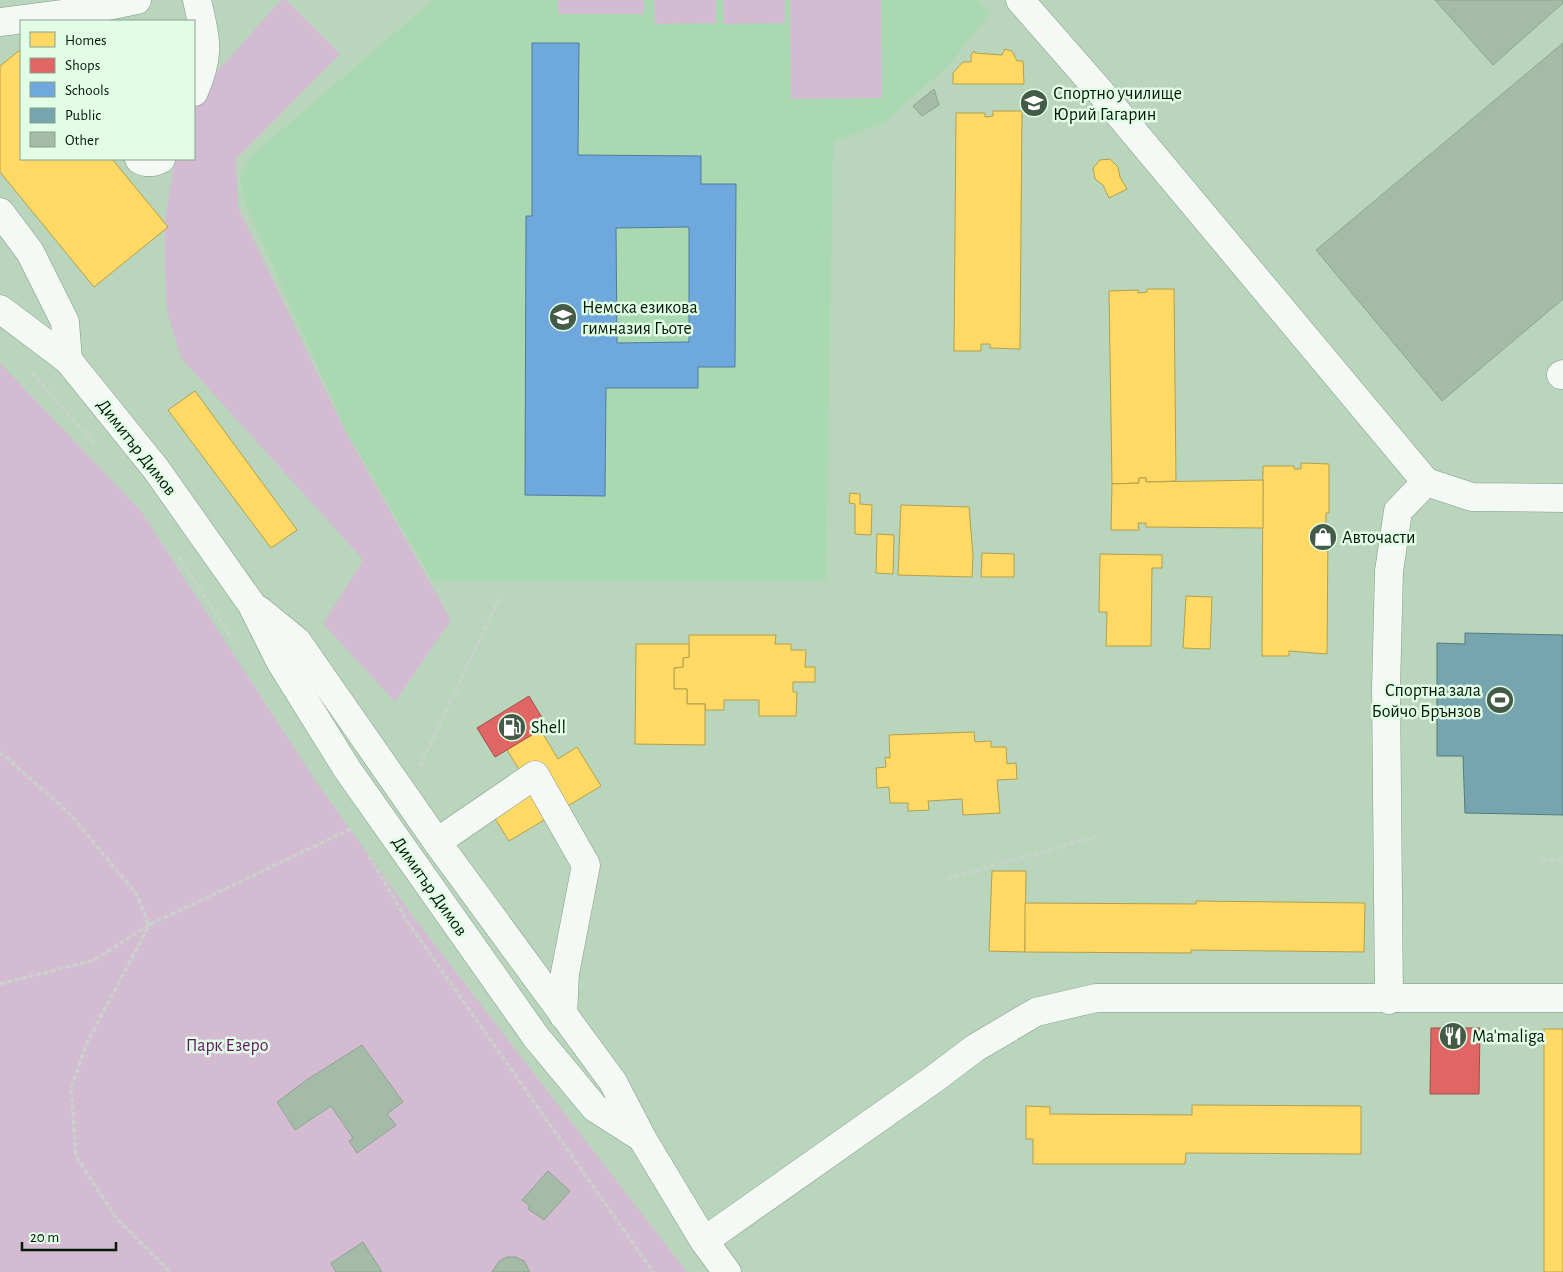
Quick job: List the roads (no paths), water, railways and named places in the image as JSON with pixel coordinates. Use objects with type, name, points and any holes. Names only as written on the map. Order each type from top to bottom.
[{"type":"street","points":[[37,20],[137,0]]},
{"type":"street","points":[[195,90],[207,54],[206,38],[197,0]]},
{"type":"street","points":[[1020,0],[1103,95],[1426,482],[1472,498],[1563,498]]},
{"type":"street","points":[[0,22],[20,21]]},
{"type":"street","points":[[140,160],[143,162],[154,162],[159,160]]},
{"type":"street","points":[[0,212],[30,252],[65,322],[68,360]]},
{"type":"street","name":"Димитър Димов","points":[[0,309],[68,360],[156,469],[252,605],[280,661],[347,769],[536,1037],[595,1108],[642,1138]]},
{"type":"street","points":[[1389,1000],[1386,688],[1389,571],[1398,511],[1426,482]]},
{"type":"street","name":"Димитър Димов","points":[[252,605],[297,641],[437,842],[613,1082],[642,1138],[704,1241],[727,1272]]},
{"type":"street","points":[[437,842],[535,775],[586,865],[565,973],[563,1015]]},
{"type":"street","points":[[704,1241],[926,1085],[974,1048],[1036,1012],[1096,998],[1389,1000],[1563,998]]},
{"type":"place","name":"Спортно училище Юрий Гагарин","points":[[1034,103]]},
{"type":"place","name":"Немска езикова гимназия Гьоте","points":[[563,317]]},
{"type":"place","name":"Авточасти","points":[[1323,537]]},
{"type":"place","name":"Спортна зала Бойчо Брънзов","points":[[1500,700]]},
{"type":"place","name":"Shell","points":[[512,727]]},
{"type":"place","name":"Ma'maliga","points":[[1453,1036]]},
{"type":"park label","name":"Парк Езеро","points":[[227,1045]]}]
